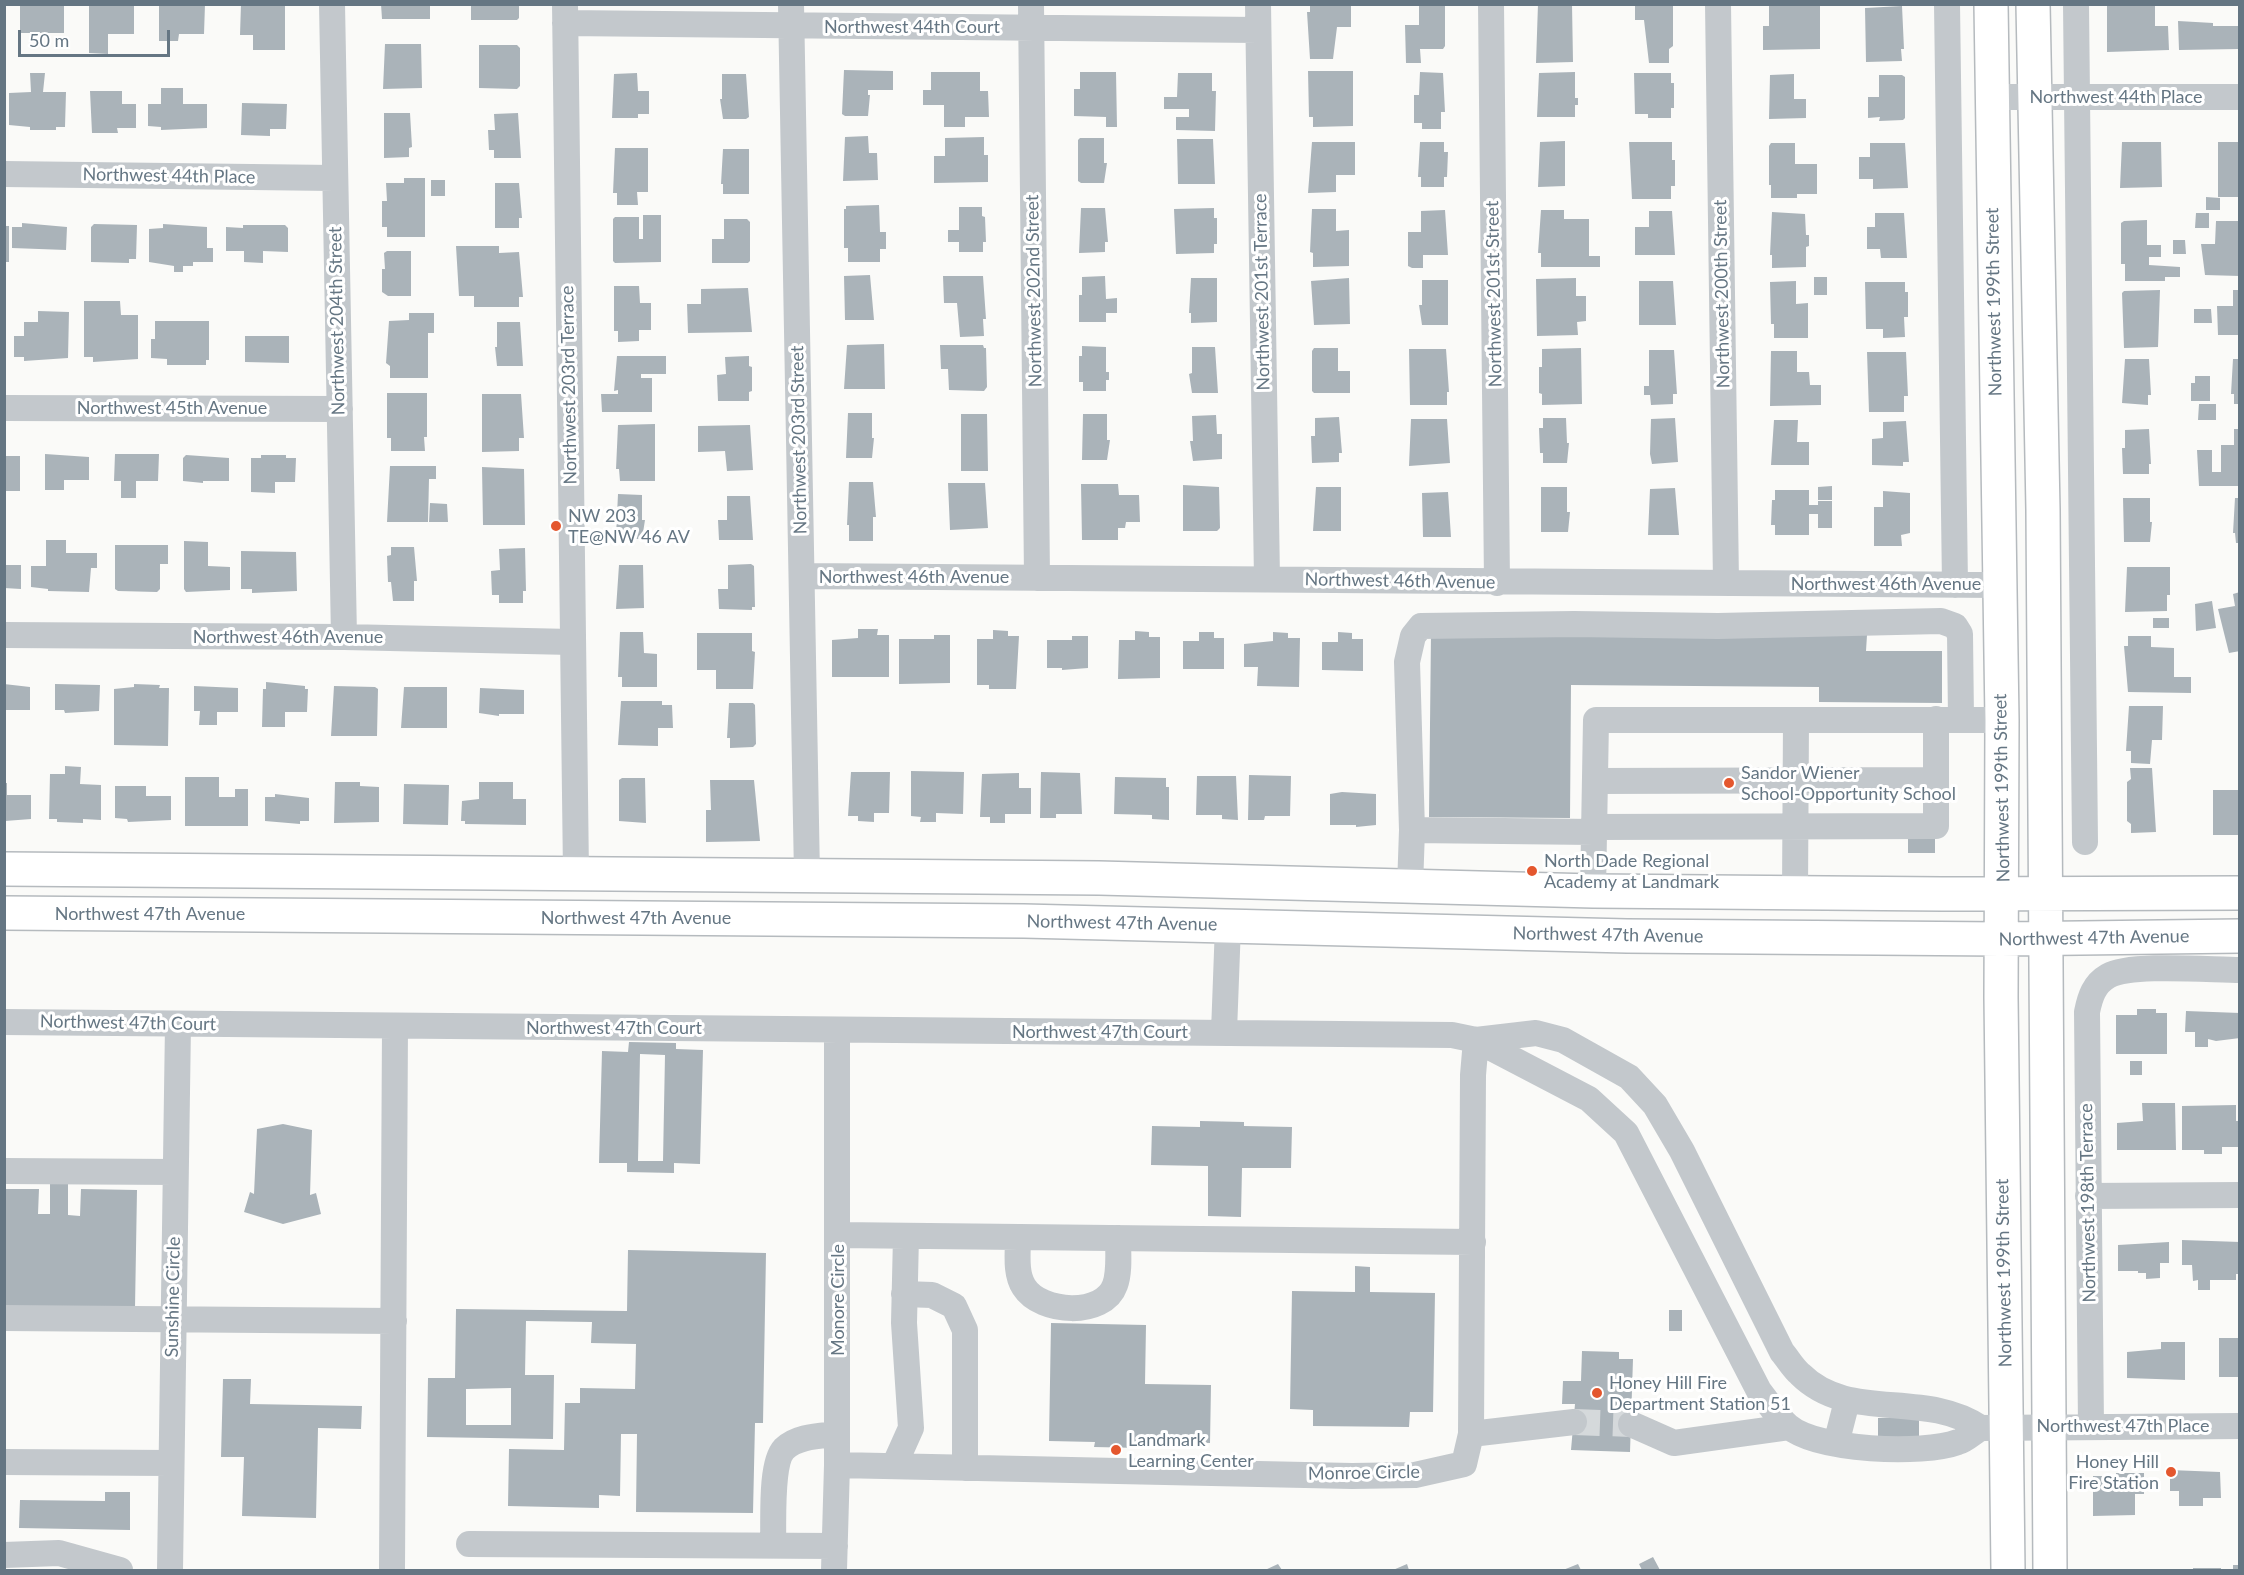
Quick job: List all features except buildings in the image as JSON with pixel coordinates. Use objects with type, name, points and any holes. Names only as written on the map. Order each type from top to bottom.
[{"type":"main road","name":"Northwest 199th Street","points":[[1991,4],[2003,892],[1993,1427],[2008,1570]]},
{"type":"main road","points":[[2033,4],[2043,498],[2050,1570]]},
{"type":"main road","points":[[4,869],[1145,878],[1593,891],[2240,893]]},
{"type":"main road","points":[[508,917],[541,905],[568,886],[576,873]]},
{"type":"main road","points":[[807,875],[818,899],[842,920]]},
{"type":"main road","points":[[1349,928],[1383,913],[1404,897],[1410,886]]},
{"type":"main road","name":"Northwest 47th Avenue","points":[[4,913],[1228,925],[1590,936],[2001,939],[2240,936]]},
{"type":"street","name":"Northwest 204th Street","points":[[332,4],[344,637]]},
{"type":"street","name":"Northwest 201st Terrace","points":[[1258,4],[1267,579]]},
{"type":"street","name":"Northwest 201st Street","points":[[1491,4],[1497,583]]},
{"type":"street","name":"Northwest 200th Street","points":[[1718,4],[1726,583]]},
{"type":"street","points":[[1947,4],[1955,585]]},
{"type":"street","points":[[2076,4],[2085,842]]},
{"type":"street","name":"Northwest 44th Court","points":[[565,14],[1031,16],[1258,30]]},
{"type":"street","name":"Northwest 203rd Terrace","points":[[565,14],[576,873]]},
{"type":"street","name":"Northwest 203rd Street","points":[[791,15],[807,875]]},
{"type":"street","name":"Northwest 202nd Street","points":[[1031,16],[1036,578]]},
{"type":"street","name":"Northwest 44th Place","points":[[1992,98],[2240,97]]},
{"type":"street","name":"Northwest 44th Place","points":[[4,174],[334,178]]},
{"type":"street","name":"Northwest 45th Avenue","points":[[4,408],[339,409]]},
{"type":"street","name":"Northwest 46th Avenue","points":[[802,576],[1998,585]]},
{"type":"street","points":[[1846,584],[1846,623]]},
{"type":"street","points":[[1410,886],[1412,830],[1407,662],[1413,636],[1421,626],[1941,621],[1955,626],[1960,634],[1961,719]]},
{"type":"street","name":"Northwest 46th Avenue","points":[[4,635],[344,637],[572,642]]},
{"type":"street","points":[[1412,830],[1936,826],[1936,719]]},
{"type":"street","points":[[1593,891],[1596,720],[2002,720]]},
{"type":"street","points":[[1796,720],[1796,893]]},
{"type":"street","points":[[1596,781],[1936,780]]},
{"type":"street","points":[[1224,1032],[1228,925]]},
{"type":"street","name":"Northwest 47th Avenue","points":[[2099,983],[2108,976],[2127,970],[2240,970]]},
{"type":"street","name":"Northwest 198th Terrace","points":[[2091,1426],[2087,1012],[2093,991],[2099,983]]},
{"type":"street","name":"Northwest 47th Court","points":[[4,1022],[1224,1032],[1452,1035],[1476,1040]]},
{"type":"street","name":"Sunshine Circle","points":[[170,1570],[178,1024]]},
{"type":"street","points":[[392,1570],[395,1026]]},
{"type":"street","name":"Monore Circle","points":[[835,1558],[837,1030]]},
{"type":"street","points":[[1476,1040],[1536,1033],[1563,1040],[1629,1077],[1655,1105],[1682,1151],[1782,1352],[1809,1381],[1847,1401],[1931,1407],[1993,1427]]},
{"type":"street","points":[[1476,1040],[1590,1100],[1626,1133],[1759,1391],[1789,1427],[1817,1440],[1850,1447],[1932,1448],[1959,1442],[1993,1427]]},
{"type":"street","name":"Monroe Circle","points":[[837,1465],[1415,1475],[1464,1464],[1471,1434],[1476,1040]]},
{"type":"street","points":[[1647,1172],[1682,1151]]},
{"type":"street","points":[[4,1171],[176,1172]]},
{"type":"street","points":[[2088,1196],[2240,1195]]},
{"type":"street","points":[[838,1235],[1473,1242]]},
{"type":"street","points":[[894,1466],[911,1428],[904,1294],[906,1236]]},
{"type":"street","points":[[1017,1237],[1018,1271],[1023,1286],[1034,1299],[1050,1307],[1068,1308],[1089,1305],[1107,1298],[1115,1284],[1118,1238]]},
{"type":"street","points":[[904,1294],[932,1295],[954,1306],[965,1330],[965,1468]]},
{"type":"street","points":[[4,1318],[394,1321]]},
{"type":"street","points":[[1836,1444],[1847,1401]]},
{"type":"street","points":[[1471,1434],[1574,1422]]},
{"type":"street","points":[[1631,1424],[1674,1443],[1789,1427]]},
{"type":"street","name":"Northwest 47th Place","points":[[1993,1427],[2240,1426]]},
{"type":"street","points":[[773,1545],[776,1462],[784,1449],[803,1439],[837,1434]]},
{"type":"street","points":[[4,1461],[170,1463]]},
{"type":"street","points":[[469,1544],[773,1545],[835,1558]]},
{"type":"street","points":[[4,1555],[58,1553],[120,1570]]},
{"type":"tunnel","points":[[1574,1422],[1631,1424]]},
{"type":"place","name":"NW 203 TE@NW 46 AV","points":[[556,526]]},
{"type":"place","name":"Sandor Wiener School-Opportunity School","points":[[1729,783]]},
{"type":"place","name":"North Dade Regional Academy at Landmark","points":[[1532,871]]},
{"type":"place","name":"Honey Hill Fire Department Station 51","points":[[1597,1393]]},
{"type":"place","name":"Landmark Learning Center","points":[[1116,1450]]},
{"type":"place","name":"Honey Hill Fire Station","points":[[2171,1472]]}]
